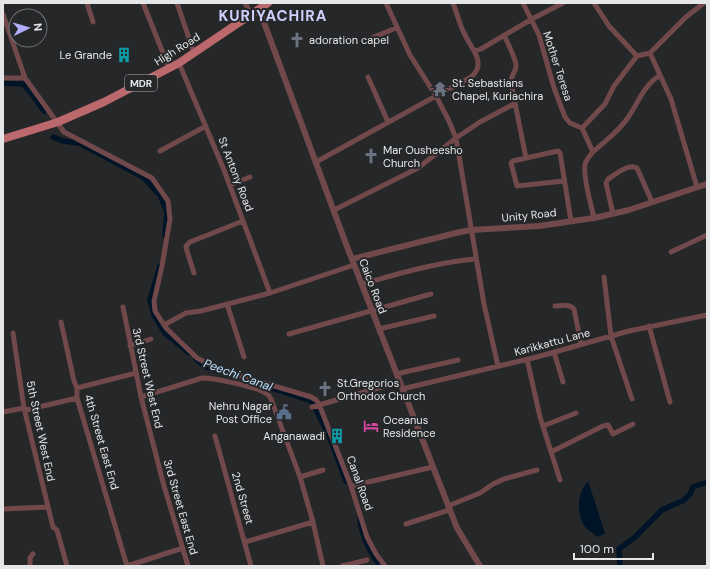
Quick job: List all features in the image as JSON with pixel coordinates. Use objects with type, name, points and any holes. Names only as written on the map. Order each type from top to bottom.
[{"type":"main road","name":"High Road","points":[[3,140],[58,122],[104,102],[170,68],[268,3]]},
{"type":"street","points":[[87,3],[93,22]]},
{"type":"street","points":[[143,3],[170,68]]},
{"type":"street","points":[[177,3],[194,53]]},
{"type":"street","points":[[245,3],[251,14]]},
{"type":"street","points":[[386,3],[396,28],[410,55],[436,96],[456,138],[476,259],[490,334],[498,366]]},
{"type":"street","points":[[316,162],[476,73],[478,63],[475,51],[463,32],[453,3]]},
{"type":"street","name":"Mother Teresa","points":[[523,3],[539,35],[554,88],[565,117],[570,123],[582,128]]},
{"type":"street","points":[[475,51],[563,3]]},
{"type":"street","points":[[594,3],[609,26],[637,56]]},
{"type":"street","points":[[593,152],[582,128],[605,104],[614,86],[637,56],[650,53],[686,17],[704,3]]},
{"type":"street","name":"Caico Road","points":[[259,9],[354,266],[399,382],[457,528],[480,566]]},
{"type":"street","points":[[3,14],[25,78],[64,132],[152,178],[168,201],[170,219],[154,301],[155,311],[164,325],[198,358],[218,369],[311,397],[316,400],[316,405],[399,382]]},
{"type":"street","points":[[369,39],[396,28]]},
{"type":"street","points":[[504,35],[516,63],[516,68],[511,77],[510,83],[526,158]]},
{"type":"street","points":[[650,53],[671,99],[697,187]]},
{"type":"street","name":"St Antony Road","points":[[179,63],[230,185],[270,293]]},
{"type":"street","points":[[594,218],[586,179],[585,165],[587,160],[593,152],[620,128],[651,81],[660,75]]},
{"type":"street","points":[[368,77],[388,122]]},
{"type":"street","points":[[3,78],[25,78]]},
{"type":"street","points":[[334,210],[418,168],[456,138],[494,114],[514,104]]},
{"type":"street","points":[[160,151],[206,126]]},
{"type":"street","points":[[564,181],[517,186],[511,163],[513,161],[558,151],[561,154],[571,221]]},
{"type":"street","points":[[613,214],[606,183],[608,179],[630,166],[637,168],[652,202]]},
{"type":"street","points":[[230,185],[250,177]]},
{"type":"street","name":"Unity Road","points":[[352,259],[471,230],[539,226],[613,214],[707,184]]},
{"type":"street","points":[[194,274],[186,246],[190,242],[243,221]]},
{"type":"street","points":[[671,252],[707,235]]},
{"type":"street","points":[[361,284],[449,262],[476,259]]},
{"type":"street","points":[[164,325],[186,313],[270,293],[354,266]]},
{"type":"street","points":[[604,277],[611,336],[632,399]]},
{"type":"street","points":[[289,334],[431,294]]},
{"type":"street","points":[[227,304],[244,357]]},
{"type":"street","points":[[555,306],[568,305],[574,308],[581,344]]},
{"type":"street","name":"3rd Street West End","points":[[123,307],[141,397],[156,453]]},
{"type":"street","name":"Karikkattu Lane","points":[[402,389],[527,359],[649,326],[707,315]]},
{"type":"street","points":[[379,329],[434,316]]},
{"type":"street","name":"4th Street East End","points":[[61,322],[74,381],[77,388],[77,398],[127,566]]},
{"type":"street","points":[[649,326],[670,402]]},
{"type":"street","name":"5th Street West End","points":[[13,333],[24,408],[53,527],[57,530],[67,566]]},
{"type":"street","points":[[130,346],[151,339]]},
{"type":"street","points":[[554,352],[563,382]]},
{"type":"street","points":[[527,359],[543,426],[560,480]]},
{"type":"street","points":[[396,374],[458,360]]},
{"type":"street","points":[[77,388],[136,373]]},
{"type":"street","points":[[141,397],[202,378],[221,379],[266,393],[271,399],[300,477],[313,522],[323,566]]},
{"type":"street","points":[[3,412],[24,408],[26,410],[77,398]]},
{"type":"street","name":"Canal Road","points":[[316,405],[351,486],[367,537],[376,554],[385,566]]},
{"type":"street","points":[[543,426],[576,413]]},
{"type":"street","points":[[551,452],[603,426],[608,425],[613,434],[633,424]]},
{"type":"street","name":"2nd Street","points":[[215,436],[252,566]]},
{"type":"street","name":"3rd Street East End","points":[[156,453],[164,486],[188,566]]},
{"type":"street","points":[[351,486],[433,467]]},
{"type":"street","points":[[300,477],[323,470]]},
{"type":"street","points":[[406,524],[449,508],[504,479],[537,470]]},
{"type":"street","points":[[3,509],[48,507]]},
{"type":"street","points":[[245,542],[313,522]]},
{"type":"street","points":[[127,566],[182,548]]},
{"type":"street","points":[[30,566],[30,558],[33,554]]},
{"type":"street","points":[[342,566],[367,560]]},
{"type":"water","points":[[588,481],[605,533],[598,537],[587,529],[583,523],[579,511],[580,498],[584,486]]},
{"type":"waterway","name":"Peechi Canal","points":[[3,83],[23,84],[44,111]]},
{"type":"waterway","name":"Peechi Canal","points":[[53,137],[63,141],[79,143],[143,177],[160,195],[167,212],[165,236]]},
{"type":"waterway","name":"Peechi Canal","points":[[160,266],[150,300],[154,315],[165,333],[189,353]]},
{"type":"waterway","name":"Peechi Canal","points":[[196,359],[204,366],[218,371]]},
{"type":"waterway","name":"Peechi Canal","points":[[259,384],[312,401],[330,438],[346,481]]},
{"type":"waterway","points":[[620,566],[619,549],[634,538],[662,510],[684,500],[690,494],[693,487],[707,482]]},
{"type":"waterway","name":"Peechi Canal","points":[[360,517],[364,537],[380,566]]},
{"type":"place","name":"adoration capel","points":[[297,40]]},
{"type":"place","name":"Le Grande","points":[[124,55]]},
{"type":"place","name":"St. Sebastians Chapel, Kuriachira","points":[[440,89]]},
{"type":"place","name":"Mar Ousheesho Church","points":[[371,156]]},
{"type":"place","name":"St.Gregorios Orthodox Church","points":[[325,389]]},
{"type":"place","name":"Nehru Nagar Post Office","points":[[284,412]]},
{"type":"place","name":"Oceanus Residence","points":[[371,426]]},
{"type":"place","name":"Anganawadi","points":[[337,436]]},
{"type":"district","name":"KURIYACHIRA","points":[[273,16]]}]
